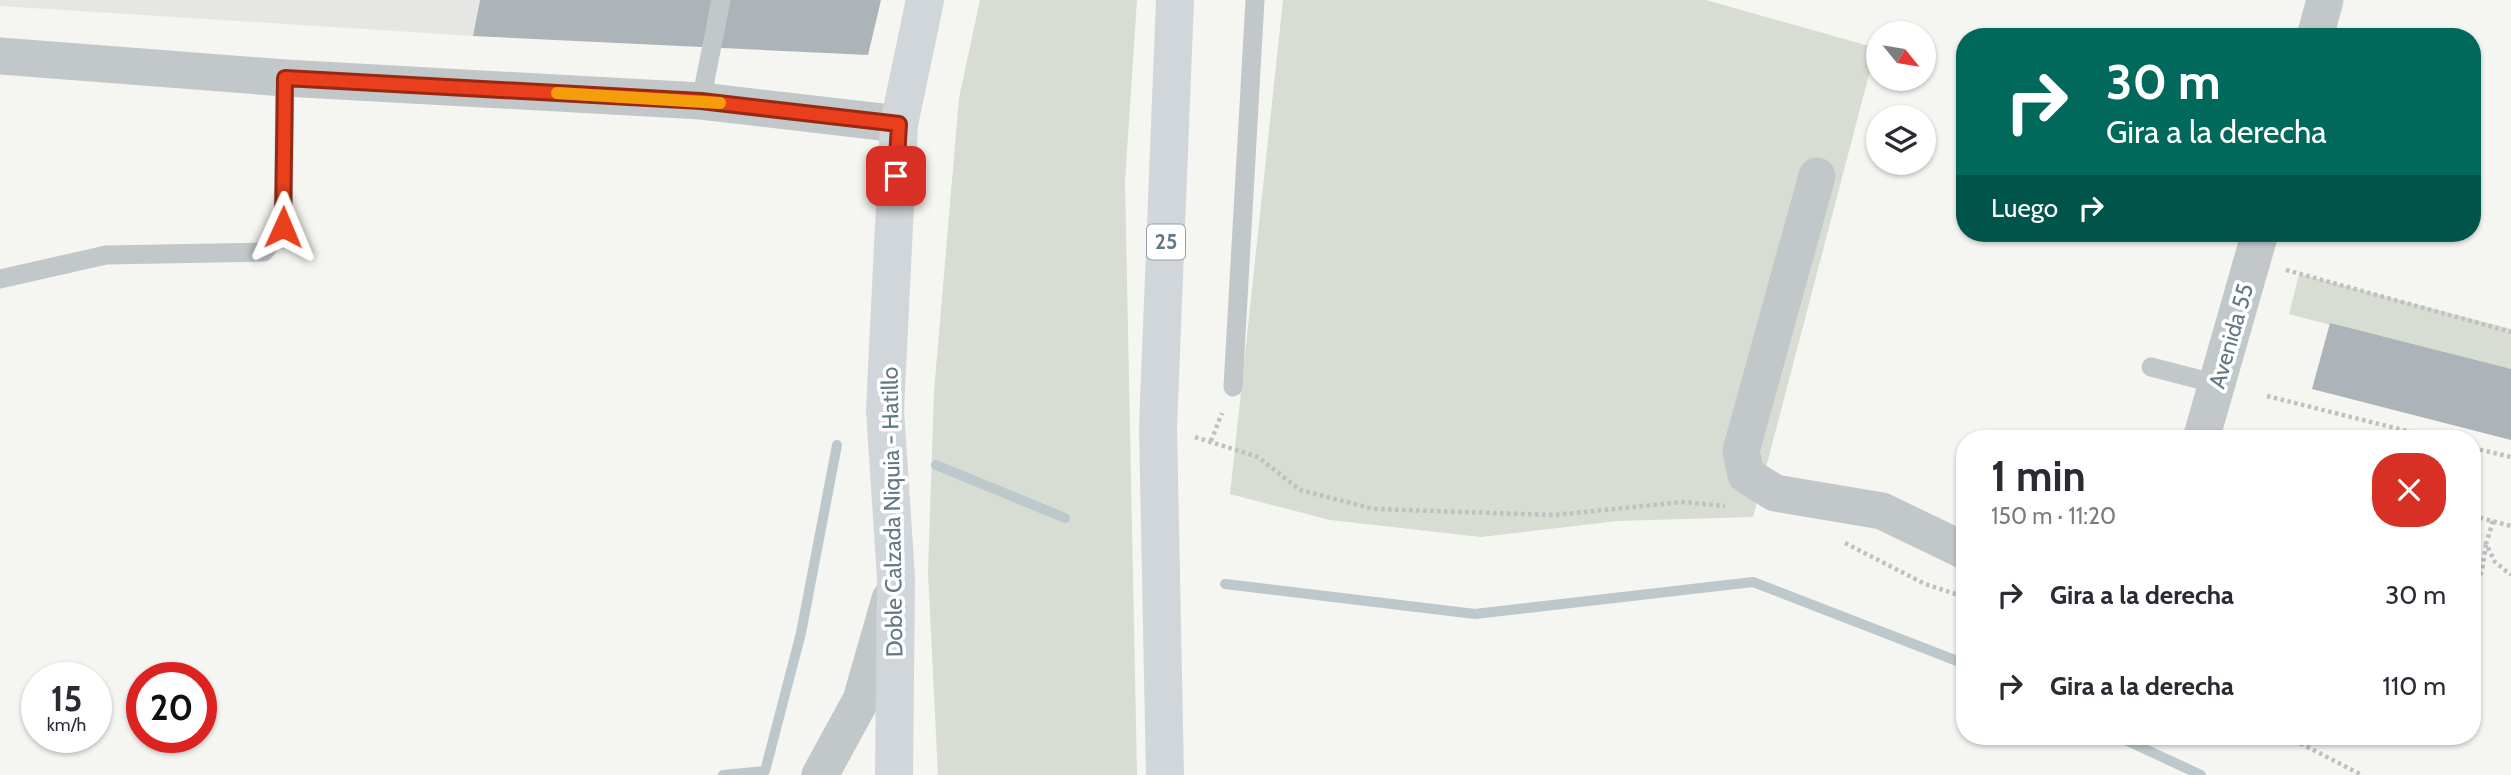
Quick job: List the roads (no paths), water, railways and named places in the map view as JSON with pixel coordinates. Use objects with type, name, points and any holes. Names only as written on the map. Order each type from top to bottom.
[{"type":"highway","name":"Doble Calzada Niquia - Hatillo","points":[[894,775],[896,578],[886,410],[899,124],[925,0]]},
{"type":"highway","name":"25","points":[[1165,775],[1158,428],[1175,0]]},
{"type":"street","points":[[2317,28],[2325,0]]},
{"type":"street","points":[[0,56],[285,78],[701,101],[899,124]]},
{"type":"street","points":[[1817,176],[1741,451],[1746,475],[1775,493],[1882,511],[1956,547]]},
{"type":"street","name":"Avenida 55","points":[[2204,430],[2256,247]]},
{"type":"street","points":[[820,775],[861,700],[896,578]]},
{"type":"lane","points":[[701,101],[721,0]]},
{"type":"lane","points":[[1233,387],[1255,0]]},
{"type":"lane","points":[[0,279],[106,256],[264,252],[283,227],[285,78]]},
{"type":"lane","points":[[2151,367],[2217,384]]},
{"type":"waterway","points":[[723,775],[765,771],[801,633],[837,445]]},
{"type":"waterway","points":[[936,465],[1065,518]]},
{"type":"waterway","points":[[1225,584],[1475,614],[1753,582],[1956,661]]},
{"type":"waterway","points":[[2136,745],[2201,775]]}]
